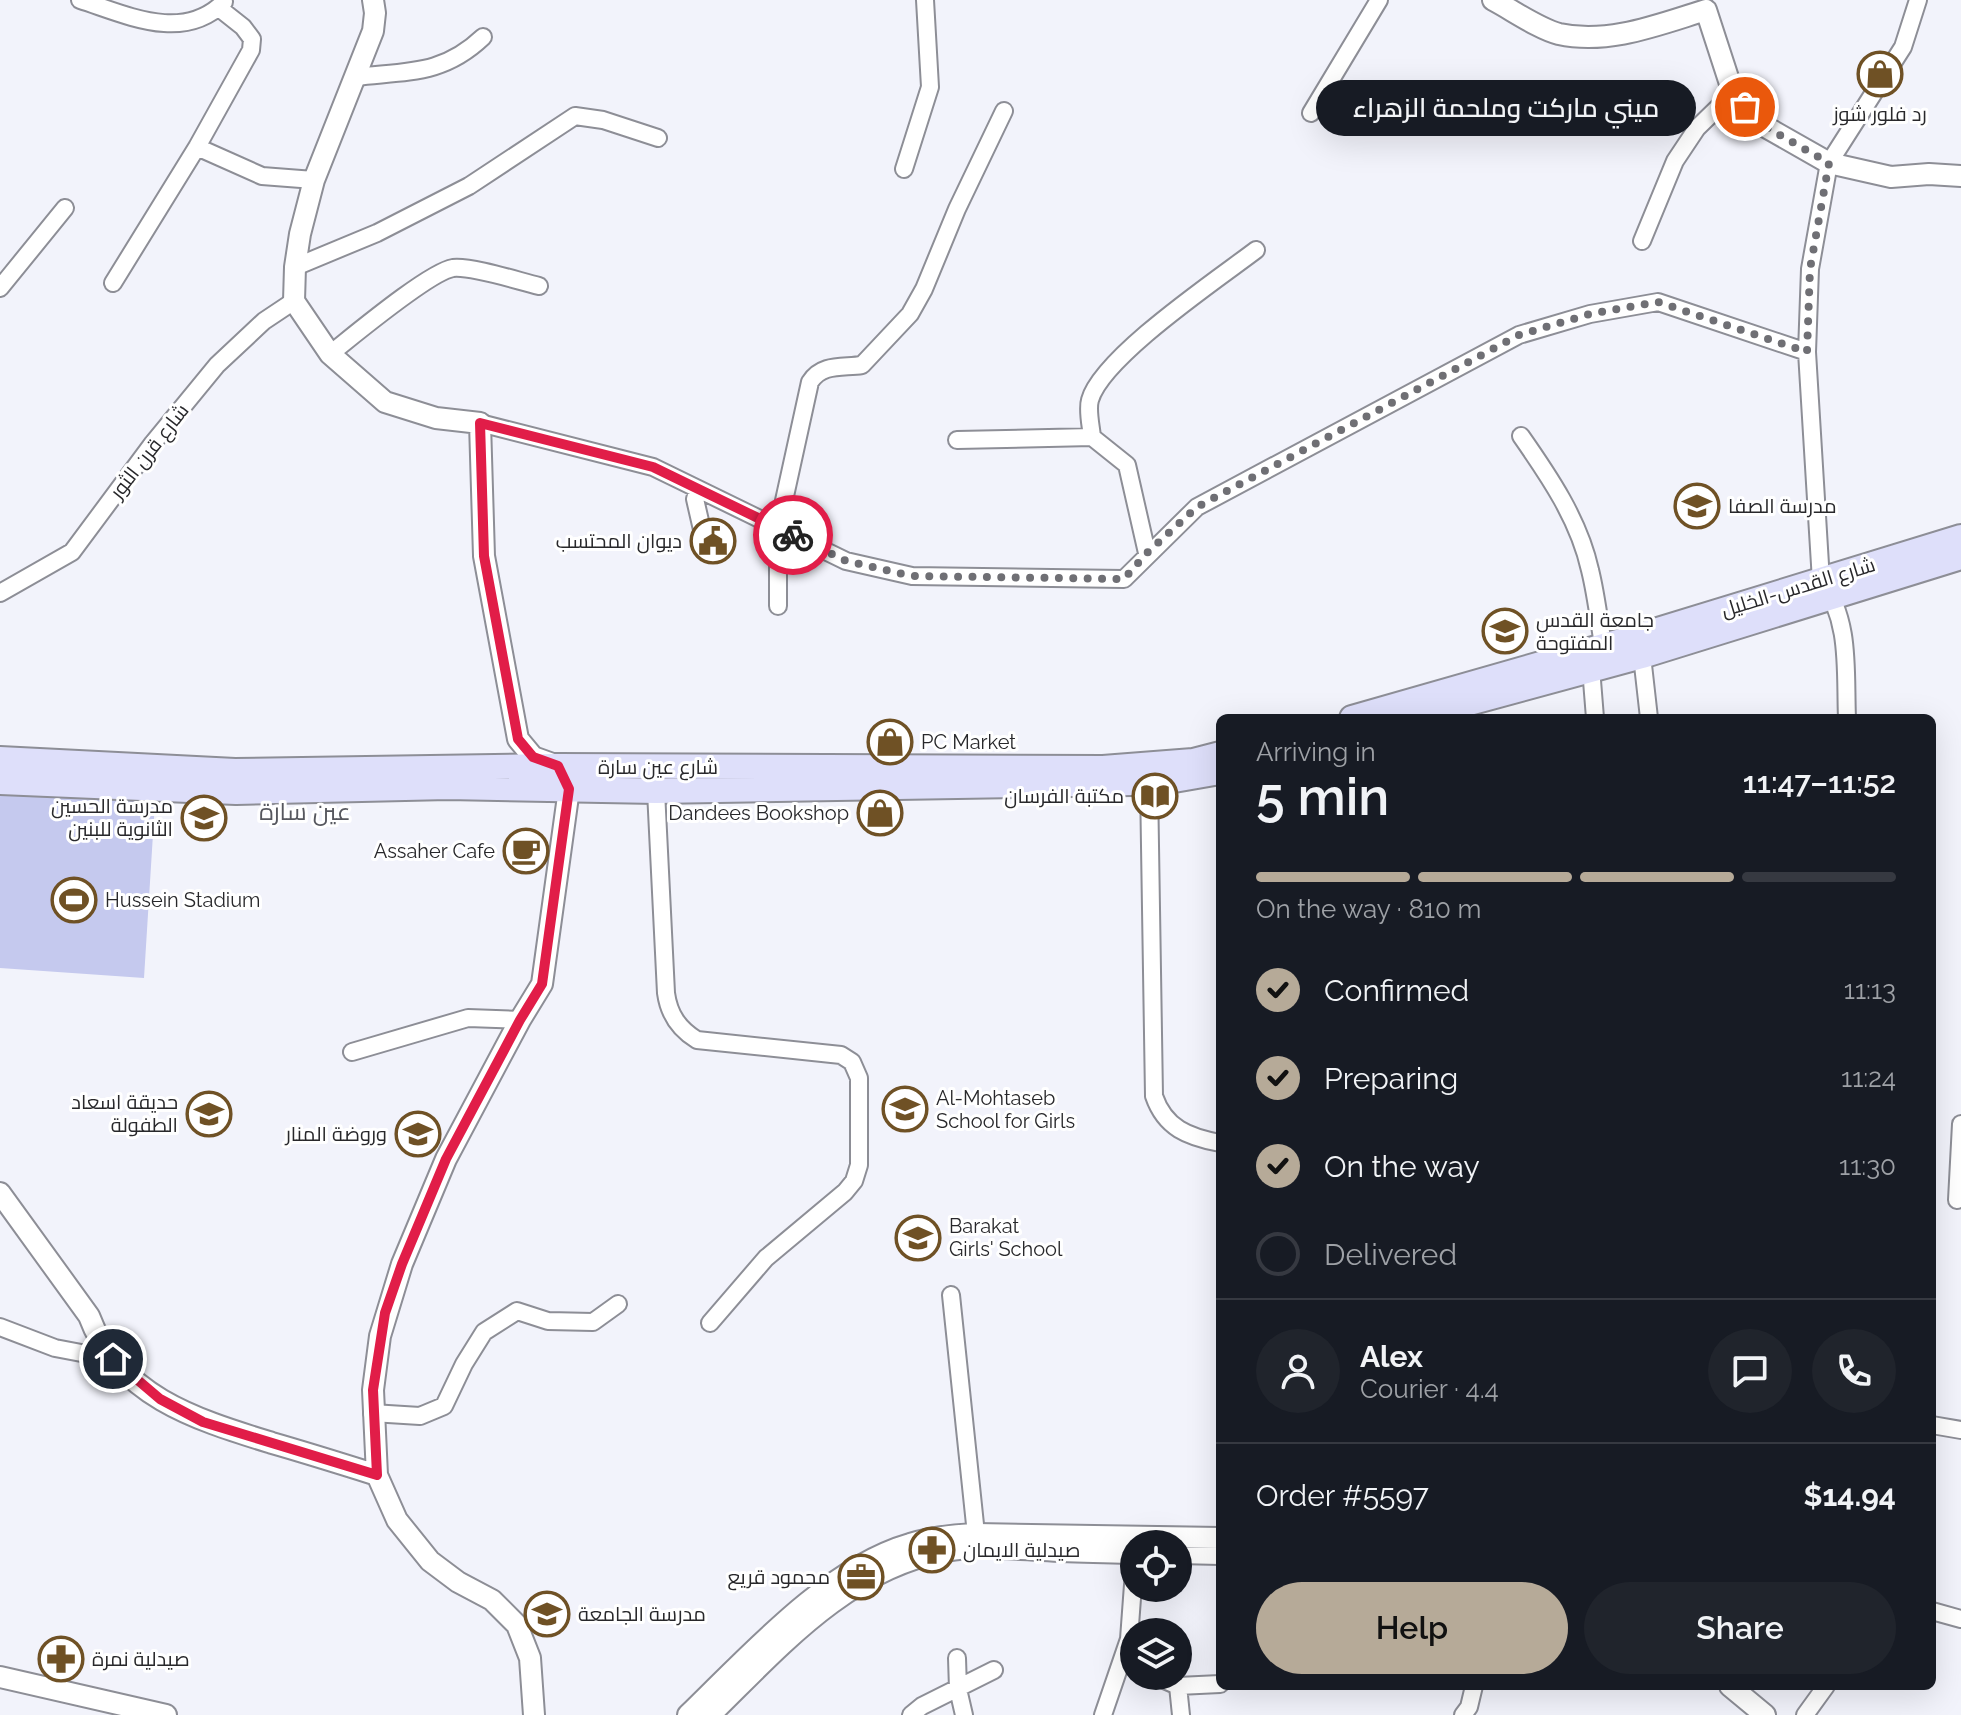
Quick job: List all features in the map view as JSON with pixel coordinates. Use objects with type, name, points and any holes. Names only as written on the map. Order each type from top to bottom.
[{"type":"main road","name":"شارع القدس-الخليل","points":[[1828,589],[1961,537]]},
{"type":"main road","name":"شارع القدس-الخليل","points":[[1639,646],[1828,589],[1961,557]]},
{"type":"main road","points":[[1366,714],[1603,645],[1639,646]]},
{"type":"main road","points":[[1448,713],[1591,668],[1639,646]]},
{"type":"main road","name":"شارع عين سارة","points":[[0,759],[235,771],[558,766],[1103,768],[1193,761],[1216,755]]},
{"type":"main road","name":"شارع عين سارة","points":[[0,782],[236,792],[448,787],[656,791],[1149,783],[1216,773]]},
{"type":"street","points":[[80,0],[170,25],[203,18],[223,4],[252,39],[251,50],[197,147],[113,283]]},
{"type":"street","points":[[373,0],[375,24],[314,180],[295,267],[294,301],[330,354],[385,402],[436,418],[480,423],[653,467],[846,561],[912,576],[1124,579],[1197,507],[1519,335],[1590,314],[1658,302],[1807,352]]},
{"type":"street","points":[[904,169],[930,87],[925,0]]},
{"type":"street","points":[[1311,113],[1379,0]]},
{"type":"street","points":[[1493,0],[1558,34],[1596,37],[1633,32],[1704,5],[1733,93],[1757,122],[1829,163],[1891,177],[1929,174],[1961,176]]},
{"type":"street","points":[[1847,714],[1844,628],[1828,589],[1807,352],[1810,269],[1829,163],[1903,47],[1918,0]]},
{"type":"street","points":[[356,77],[438,67],[468,50],[483,37]]},
{"type":"street","points":[[1642,241],[1675,161],[1697,128],[1733,93]]},
{"type":"street","points":[[778,606],[778,528],[810,382],[817,373],[828,367],[862,365],[910,314],[1004,111]]},
{"type":"street","points":[[295,267],[377,233],[469,186],[575,116],[603,120],[658,138]]},
{"type":"street","points":[[197,147],[262,176],[314,180]]},
{"type":"street","points":[[0,288],[65,208]]},
{"type":"street","points":[[1092,437],[1089,402],[1102,376],[1160,322],[1256,250]]},
{"type":"street","points":[[330,354],[408,294],[448,269],[463,269],[539,286]]},
{"type":"street","name":"شارع قرن الثور","points":[[0,593],[72,552],[153,443],[217,365],[253,330],[294,301]]},
{"type":"street","points":[[480,423],[484,556],[518,739],[533,757],[558,766],[569,789],[542,984],[446,1159],[402,1264],[380,1336],[372,1413],[377,1475],[397,1520],[418,1549],[451,1578],[501,1607],[517,1625],[530,1658],[534,1715]]},
{"type":"street","points":[[1521,436],[1549,475],[1568,510],[1590,567],[1603,645]]},
{"type":"street","points":[[957,440],[1092,437],[1127,465],[1147,553]]},
{"type":"street","points":[[698,489],[695,499],[703,534]]},
{"type":"street","points":[[1639,646],[1648,714]]},
{"type":"street","points":[[1591,668],[1595,714]]},
{"type":"street","points":[[1149,783],[1154,1096],[1162,1114],[1176,1128],[1193,1138],[1216,1142]]},
{"type":"street","points":[[656,791],[666,993],[674,1019],[697,1040],[841,1055],[852,1062],[858,1073],[859,1160],[854,1181],[766,1258],[710,1323]]},
{"type":"street","points":[[352,1052],[468,1018],[520,1020]]},
{"type":"street","points":[[1957,1200],[1961,1124]]},
{"type":"street","points":[[0,1193],[89,1316],[96,1334],[113,1359],[160,1399],[203,1422],[377,1475]]},
{"type":"street","points":[[951,1295],[976,1534]]},
{"type":"street","points":[[372,1413],[420,1416],[444,1406],[484,1332],[517,1311],[548,1321],[593,1322],[618,1304]]},
{"type":"street","points":[[0,1327],[55,1348],[113,1359]]},
{"type":"street","points":[[1936,1426],[1961,1430]]},
{"type":"street","points":[[688,1715],[775,1631],[834,1582],[908,1544],[942,1536],[976,1534],[1216,1538]]},
{"type":"street","points":[[710,1715],[829,1603],[889,1568],[947,1550],[983,1547],[1120,1552]]},
{"type":"street","points":[[1192,1553],[1216,1554]]},
{"type":"street","points":[[1936,1612],[1961,1619]]},
{"type":"street","points":[[957,1658],[958,1689],[964,1715]]},
{"type":"street","points":[[911,1715],[922,1706],[994,1670]]},
{"type":"street","points":[[1103,1715],[1120,1674]]},
{"type":"street","points":[[0,1677],[133,1711],[166,1715]]},
{"type":"street","points":[[1192,1685],[1216,1684]]},
{"type":"street","points":[[1178,1690],[1181,1715]]},
{"type":"street","points":[[1463,1715],[1469,1707],[1473,1690]]},
{"type":"street","points":[[1716,1690],[1746,1715]]},
{"type":"street","points":[[1735,1690],[1765,1715]]},
{"type":"street","points":[[1805,1715],[1823,1690]]},
{"type":"shaded area","name":"Hussein Stadium","points":[[0,792],[155,802],[144,978],[0,968]]},
{"type":"way so far","points":[[793,535],[846,561],[912,576],[1124,579],[1197,507],[1519,335],[1590,314],[1658,302],[1807,352],[1810,269],[1829,163],[1757,122],[1745,107]]},
{"type":"place","name":"رد فلور شوز","points":[[1880,74]]},
{"type":"place","name":"ميني ماركت وملحمة الزهراء","points":[[1745,107]]},
{"type":"place","name":"مدرسة الصفا","points":[[1697,506]]},
{"type":"place","name":"ديوان المحتسب","points":[[713,541]]},
{"type":"place","name":"جامعة القدس المفتوحة","points":[[1505,631]]},
{"type":"place","name":"PC Market","points":[[890,742]]},
{"type":"place","name":"مكتبة الفرسان","points":[[1155,796]]},
{"type":"place","name":"Dandees Bookshop","points":[[880,813]]},
{"type":"place","name":"مدرسة الحسين الثانوية للبنين","points":[[204,818]]},
{"type":"place","name":"Assaher Cafe","points":[[526,851]]},
{"type":"place","name":"Hussein Stadium","points":[[74,900]]},
{"type":"place","name":"Al-Mohtaseb School for Girls","points":[[905,1109]]},
{"type":"place","name":"حديقة اسعاد الطفولة","points":[[209,1114]]},
{"type":"place","name":"وروضة المنار","points":[[418,1134]]},
{"type":"place","name":"Barakat Girls' School","points":[[918,1238]]},
{"type":"place","name":"صيدلية الايمان","points":[[932,1550]]},
{"type":"place","name":"محمود قريع","points":[[861,1577]]},
{"type":"place","name":"مدرسة الجامعة","points":[[547,1614]]},
{"type":"place","name":"صيدلية نمرة","points":[[61,1659]]},
{"type":"district","name":"عين سارة","points":[[305,811]]},
{"type":"route","points":[[113,1359],[122,1370],[160,1399],[203,1422],[377,1475],[373,1390],[385,1313],[446,1159],[542,984],[569,789],[558,766],[533,757],[518,739],[484,556],[480,423],[653,467],[793,535]]}]
